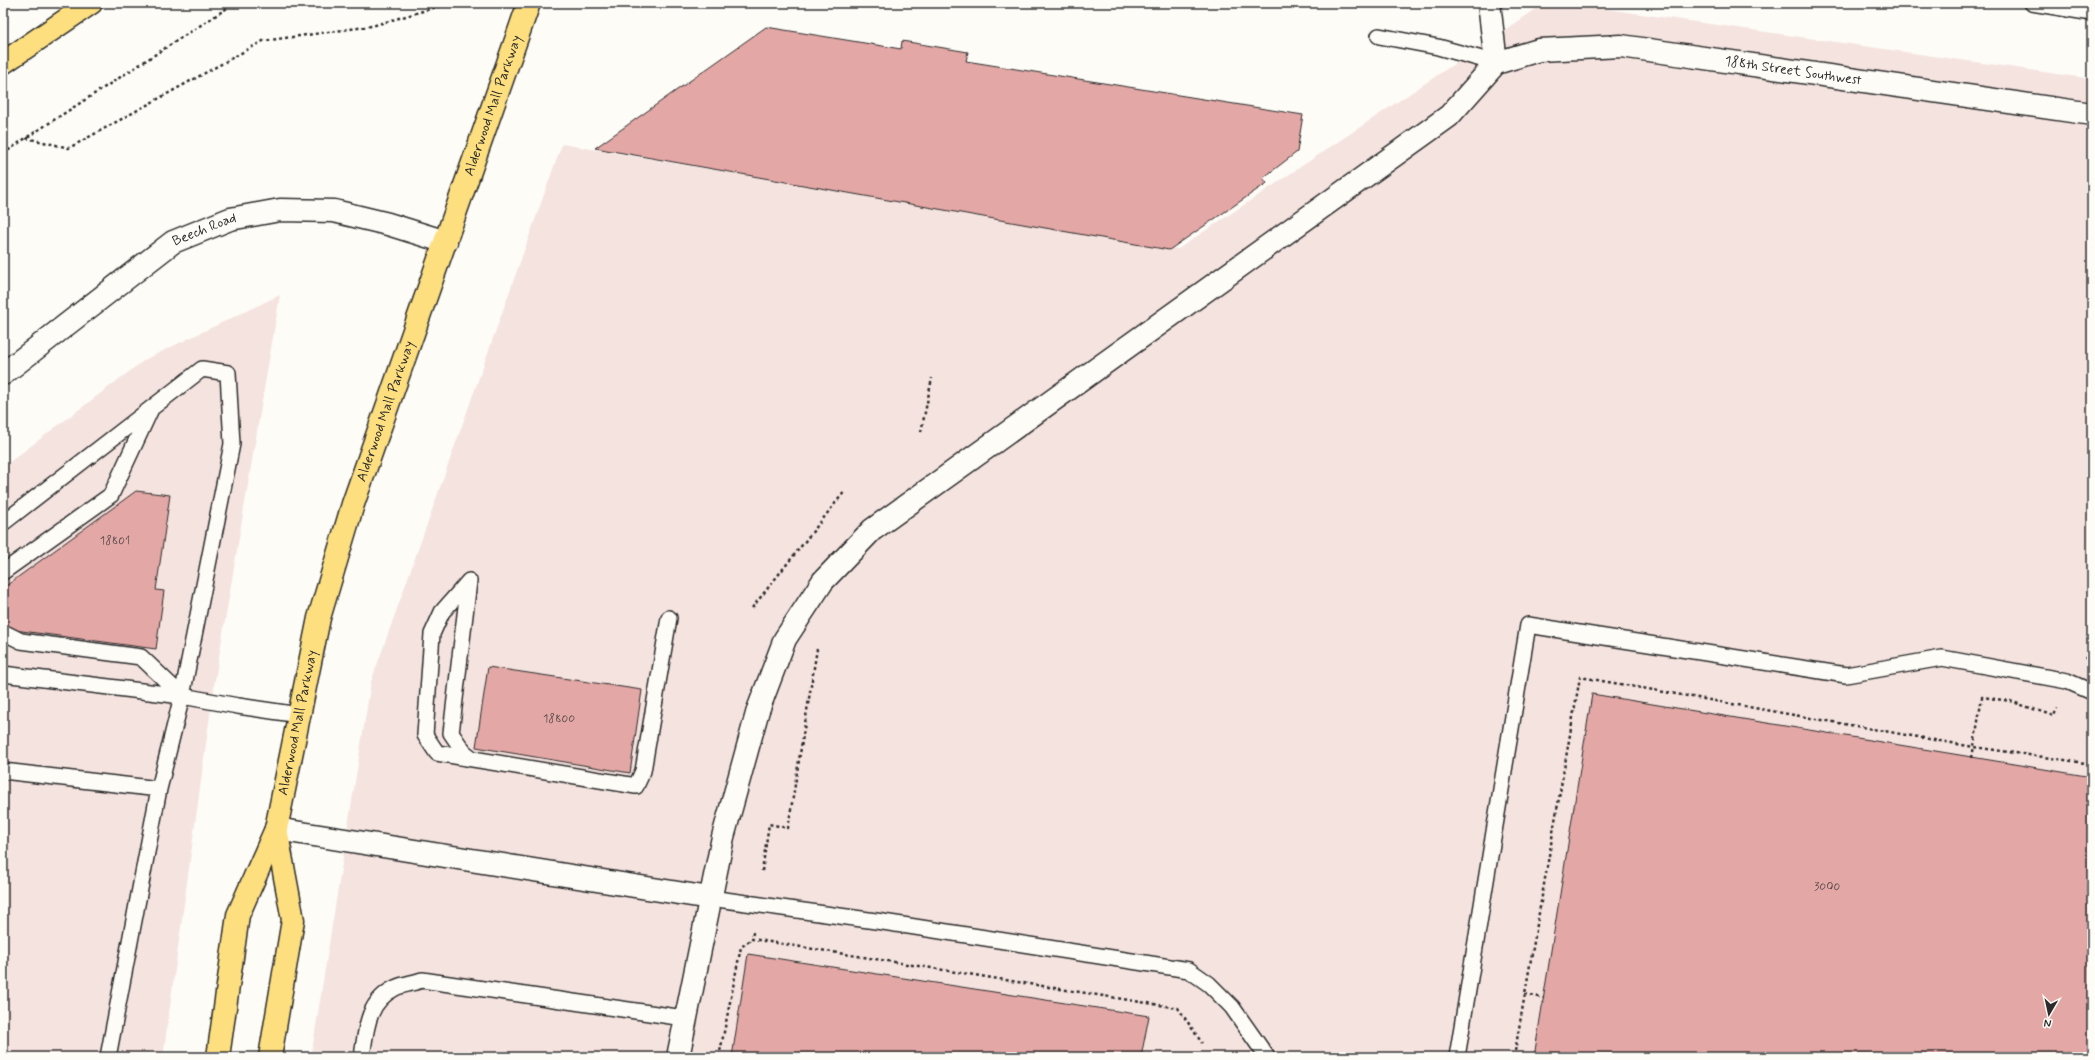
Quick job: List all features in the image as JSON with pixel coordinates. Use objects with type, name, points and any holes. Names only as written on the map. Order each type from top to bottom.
[{"type":"main road","points":[[3,63],[91,3]]},
{"type":"main road","name":"Alderwood Mall Parkway","points":[[218,1057],[238,915],[276,829],[319,618],[351,512],[529,3]]},
{"type":"main road","name":"Alderwood Mall Parkway","points":[[270,1057],[293,920],[276,829]]},
{"type":"street","points":[[678,1057],[684,1018],[737,780],[758,710],[785,639],[823,581],[872,530],[1449,116],[1496,63],[1489,3]]},
{"type":"street","name":"188th Street Southwest","points":[[1496,63],[1539,50],[1621,46],[2092,114]]},
{"type":"street","name":"Beech Road","points":[[3,374],[173,242],[230,219],[280,210],[334,211],[388,224],[446,242]]},
{"type":"street","points":[[276,829],[710,898]]},
{"type":"lane","points":[[2032,3],[2085,9]]},
{"type":"lane","points":[[1379,36],[1438,48],[1496,63]]},
{"type":"lane","points":[[3,523],[202,369],[228,373],[232,444],[182,696],[159,789],[108,1057]]},
{"type":"lane","points":[[3,572],[111,495],[151,409]]},
{"type":"lane","points":[[473,759],[464,752],[451,733],[468,580],[442,612],[432,634],[425,735],[437,753],[473,759],[636,786],[643,771],[669,618]]},
{"type":"lane","points":[[1457,1057],[1528,625],[1846,675],[1942,658],[2067,681],[2092,692]]},
{"type":"lane","points":[[3,632],[21,640],[141,657],[182,696]]},
{"type":"lane","points":[[3,674],[182,696],[299,715]]},
{"type":"lane","points":[[3,771],[159,789]]},
{"type":"lane","points":[[710,898],[883,922],[1189,970],[1209,984],[1232,1007],[1261,1055]]},
{"type":"lane","points":[[362,1057],[367,1024],[377,1001],[396,987],[422,980],[684,1018]]},
{"type":"path","points":[[3,154],[235,3]]},
{"type":"path","points":[[26,138],[69,148],[263,41],[372,26],[450,3]]},
{"type":"path","points":[[921,432],[932,378]]},
{"type":"path","points":[[752,608],[845,491]]},
{"type":"path","points":[[762,870],[769,824],[788,828],[818,643]]},
{"type":"path","points":[[1514,1057],[1580,677],[1966,745],[2092,764]]},
{"type":"path","points":[[752,939],[754,924]]},
{"type":"path","points":[[719,1057],[741,947],[752,939],[1178,1008],[1202,1043]]},
{"type":"path","points":[[1525,994],[1544,998]]},
{"type":"shaded area","points":[[1545,3],[1564,3],[2092,79],[2092,1057],[311,1057],[371,682],[562,144],[1178,249]]},
{"type":"shaded area","points":[[280,295],[214,686],[163,1057],[3,1057],[3,467],[146,359]]},
{"type":"building","points":[[766,27],[901,49],[902,41],[968,52],[966,61],[1303,115],[1297,152],[1263,178],[1267,183],[1169,250],[595,148]]},
{"type":"building","points":[[136,491],[170,495],[156,590],[164,591],[156,649],[7,629],[3,624],[3,588]]},
{"type":"building","points":[[488,667],[642,690],[630,773],[476,747]]},
{"type":"building","points":[[1592,694],[2092,777],[2092,1057],[1534,1057]]},
{"type":"building","points":[[748,954],[1149,1016],[1141,1057],[732,1057]]}]
